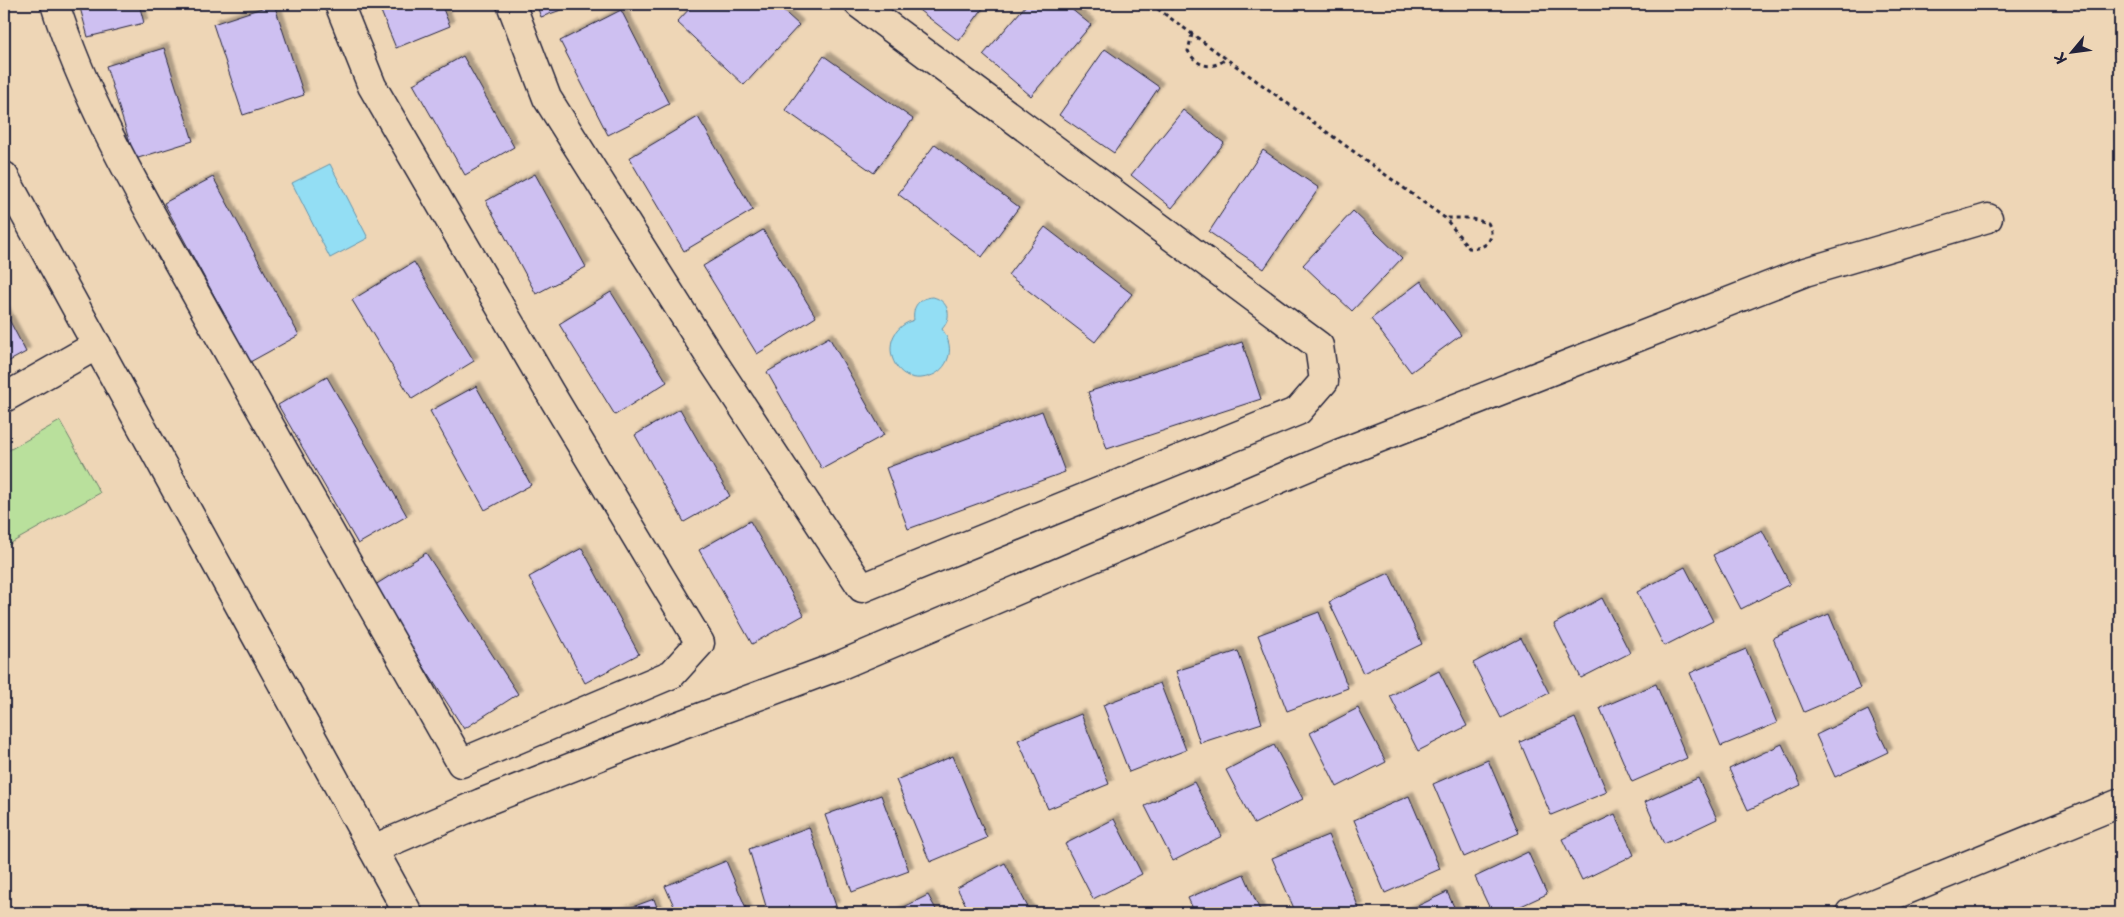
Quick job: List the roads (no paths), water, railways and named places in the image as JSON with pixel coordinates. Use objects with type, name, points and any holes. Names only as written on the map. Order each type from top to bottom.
[{"type":"street","points":[[55,4],[62,27],[94,102],[152,214],[461,763],[672,674],[700,643],[549,392],[372,86],[340,4]]},
{"type":"street","points":[[511,4],[547,98],[712,360],[862,588],[1298,410],[1324,381],[1319,346],[860,4]]},
{"type":"street","points":[[4,176],[408,913]]},
{"type":"street","points":[[373,849],[481,802],[652,735],[836,667],[1338,454],[1805,272],[1988,218]]},
{"type":"street","points":[[4,398],[97,346]]},
{"type":"street","points":[[1850,913],[2120,803]]},
{"type":"water","points":[[330,164],[368,238],[330,258],[292,183]]},
{"type":"water","points":[[933,297],[943,302],[948,310],[947,320],[942,329],[949,345],[949,357],[944,366],[937,372],[930,376],[917,378],[906,375],[897,368],[892,358],[891,347],[894,336],[901,326],[914,320],[915,307],[920,301]]}]
